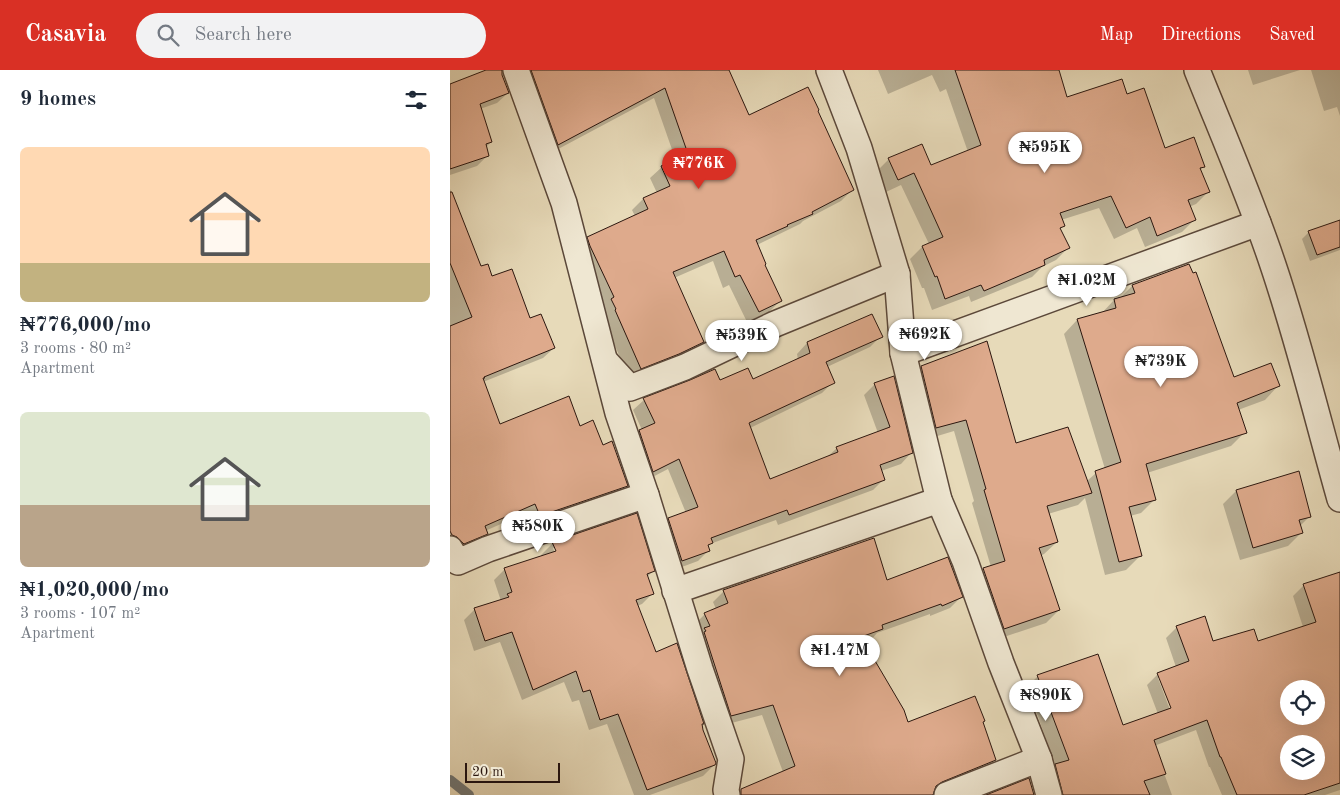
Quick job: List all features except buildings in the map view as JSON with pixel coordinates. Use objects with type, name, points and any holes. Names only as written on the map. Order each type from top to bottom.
[{"type":"street","points":[[516,70],[564,203],[618,412],[700,669],[731,759],[726,790],[727,795]]},
{"type":"street","points":[[829,70],[859,148],[897,274],[902,354],[939,500],[965,561],[1001,663],[1039,759],[1050,795]]},
{"type":"street","points":[[1197,70],[1258,223],[1273,266],[1340,499]]},
{"type":"street","points":[[902,354],[1258,223]]},
{"type":"street","points":[[604,359],[630,388],[685,367],[775,324],[897,274]]},
{"type":"street","points":[[450,549],[458,562],[488,549],[646,495]]},
{"type":"street","points":[[675,591],[939,500]]},
{"type":"street","points":[[947,795],[1039,759]]},
{"type":"waterway","points":[[450,780],[469,795]]}]
